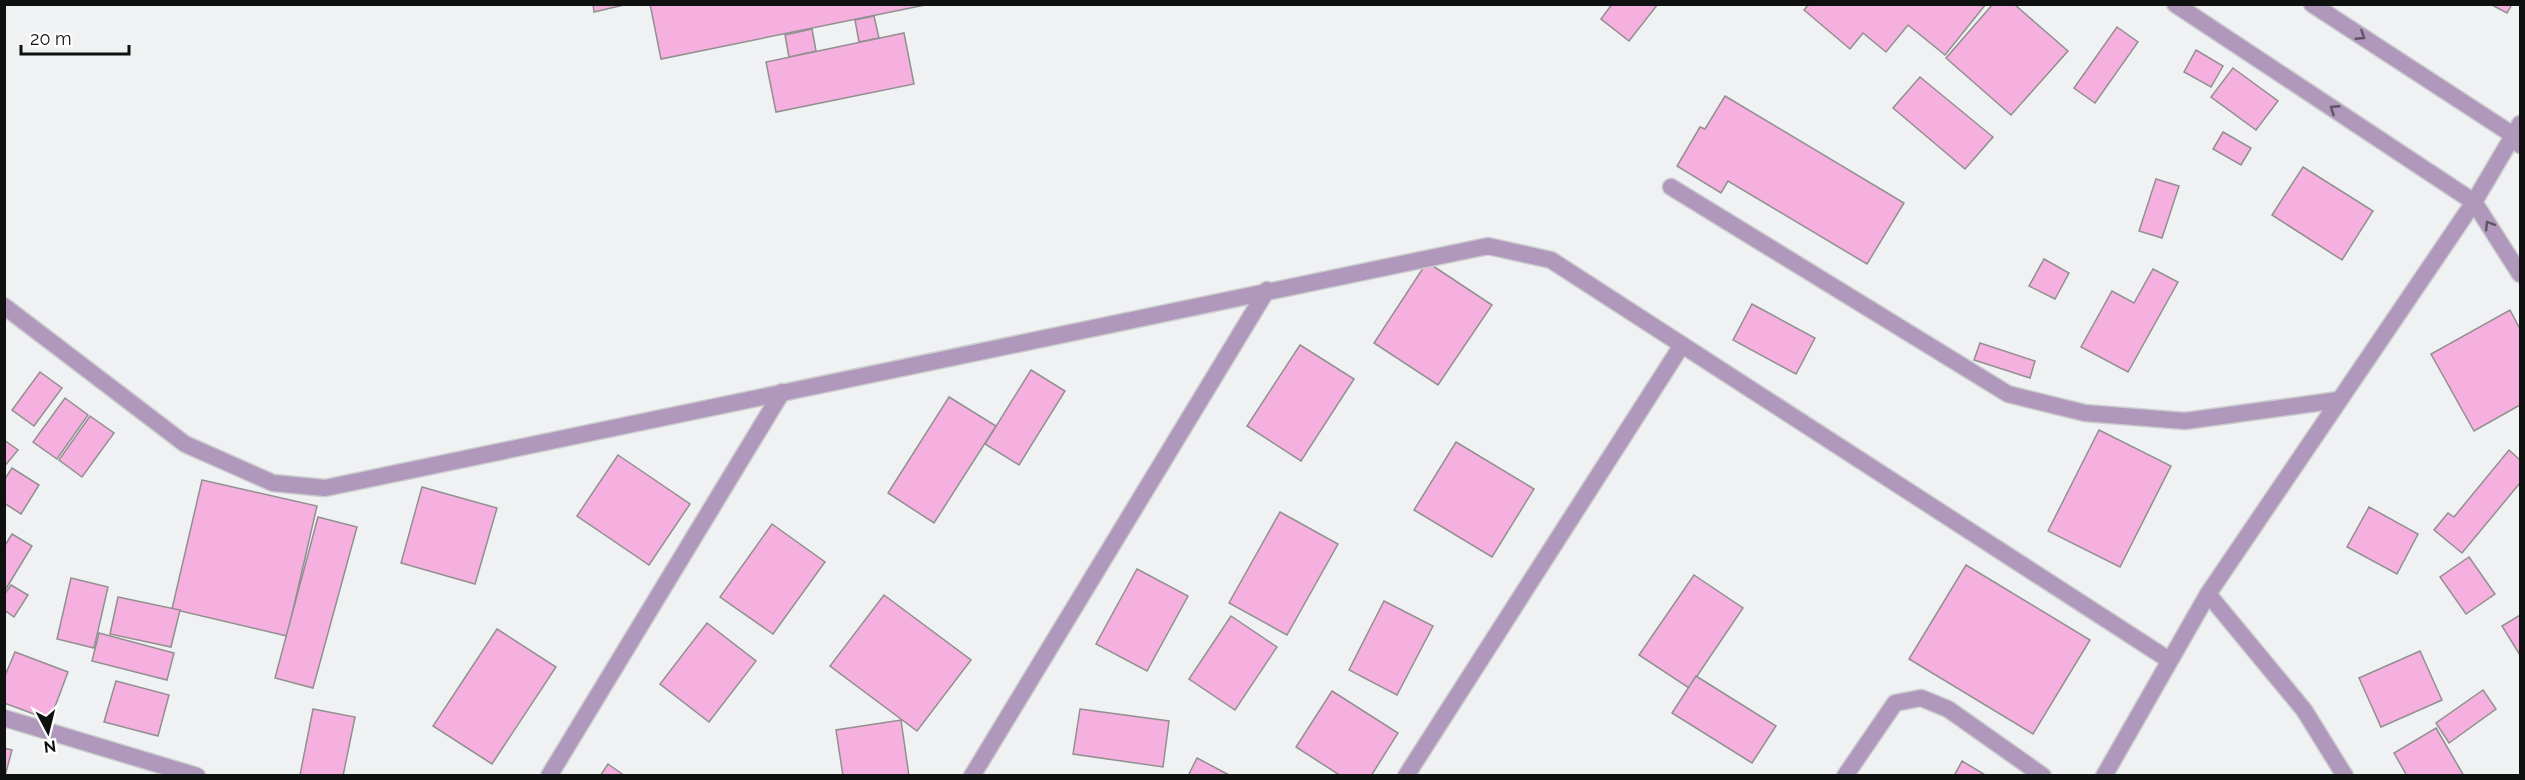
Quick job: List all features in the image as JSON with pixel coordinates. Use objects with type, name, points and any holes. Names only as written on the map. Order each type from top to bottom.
[{"type":"street","points":[[2104,776],[2208,594],[2475,202],[2518,134],[2312,4]]},
{"type":"street","points":[[2187,8],[2475,202],[2520,274]]},
{"type":"street","points":[[1671,187],[2008,394],[2085,413],[2185,421],[2339,400]]},
{"type":"street","points":[[4,306],[185,444],[273,483],[325,488],[1267,290],[1488,246],[1551,260],[2169,660]]},
{"type":"street","points":[[972,776],[1267,290]]},
{"type":"street","points":[[1406,776],[1682,345]]},
{"type":"street","points":[[549,776],[782,392]]},
{"type":"street","points":[[2208,594],[2304,710],[2346,776]]},
{"type":"street","points":[[1845,776],[1895,703],[1921,698],[1948,709],[2043,776]]},
{"type":"street","points":[[4,718],[197,776]]},
{"type":"building","points":[[593,4],[628,4],[594,12]]},
{"type":"building","points":[[650,4],[930,4],[661,59]]},
{"type":"building","points":[[1612,4],[1658,4],[1629,41],[1601,19]]},
{"type":"building","points":[[1809,4],[1986,4],[1945,55],[1908,25],[1886,52],[1863,33],[1850,49],[1804,10]]},
{"type":"building","points":[[1993,4],[2014,4],[2068,51],[2011,115],[1946,58]]},
{"type":"building","points":[[2490,4],[2512,4],[2507,13]]},
{"type":"building","points":[[874,16],[879,38],[859,42],[855,20]]},
{"type":"building","points":[[2117,27],[2138,42],[2095,103],[2074,88]]},
{"type":"building","points":[[812,29],[816,51],[789,57],[785,35]]},
{"type":"building","points":[[904,33],[914,84],[776,112],[766,62]]},
{"type":"building","points":[[2196,50],[2223,66],[2211,87],[2184,72]]},
{"type":"building","points":[[2233,68],[2278,101],[2256,130],[2211,97]]},
{"type":"building","points":[[1920,77],[1993,137],[1965,169],[1893,108]]},
{"type":"building","points":[[1725,96],[1904,203],[1867,264],[1728,181],[1721,193],[1677,166],[1700,127],[1705,129]]},
{"type":"building","points":[[2223,132],[2251,148],[2241,165],[2213,149]]},
{"type":"building","points":[[2303,167],[2373,211],[2342,260],[2272,215]]},
{"type":"building","points":[[2156,179],[2179,186],[2162,238],[2139,231]]},
{"type":"building","points":[[2044,259],[2069,273],[2055,299],[2029,286]]},
{"type":"building","points":[[1427,262],[1492,305],[1438,385],[1374,343]]},
{"type":"building","points":[[2153,269],[2178,282],[2128,372],[2081,347],[2112,291],[2134,303]]},
{"type":"building","points":[[1752,304],[1815,338],[1796,374],[1733,340]]},
{"type":"building","points":[[2510,310],[2520,329],[2520,405],[2474,431],[2431,354]]},
{"type":"building","points":[[1980,343],[2035,361],[2030,378],[1974,360]]},
{"type":"building","points":[[1300,345],[1354,379],[1301,461],[1247,426]]},
{"type":"building","points":[[1031,370],[1065,391],[1019,465],[985,444]]},
{"type":"building","points":[[40,372],[62,388],[34,426],[12,410]]},
{"type":"building","points":[[949,397],[996,426],[934,523],[888,493]]},
{"type":"building","points":[[65,398],[88,415],[57,459],[33,442]]},
{"type":"building","points":[[90,416],[114,433],[82,477],[59,460]]},
{"type":"building","points":[[2099,430],[2171,466],[2120,567],[2048,531]]},
{"type":"building","points":[[4,440],[18,450],[4,467]]},
{"type":"building","points":[[1456,442],[1534,489],[1492,557],[1414,510]]},
{"type":"building","points":[[2509,450],[2520,460],[2520,483],[2462,553],[2434,530],[2448,513],[2454,517]]},
{"type":"building","points":[[618,455],[690,504],[649,565],[577,516]]},
{"type":"building","points":[[12,468],[39,485],[21,514],[4,503],[4,480]]},
{"type":"building","points":[[202,480],[317,506],[287,636],[172,609]]},
{"type":"building","points":[[422,487],[497,508],[475,584],[401,563]]},
{"type":"building","points":[[2369,507],[2418,534],[2397,574],[2347,547]]},
{"type":"building","points":[[1280,512],[1338,544],[1287,635],[1229,603]]},
{"type":"building","points":[[318,517],[357,527],[313,688],[275,678]]},
{"type":"building","points":[[772,524],[825,562],[773,634],[720,597]]},
{"type":"building","points":[[12,534],[32,546],[4,592],[4,547]]},
{"type":"building","points":[[2469,557],[2495,594],[2466,614],[2440,577]]},
{"type":"building","points":[[1966,565],[2090,640],[2033,734],[1909,659]]},
{"type":"building","points":[[1137,569],[1188,596],[1147,671],[1096,644]]},
{"type":"building","points":[[1694,575],[1743,608],[1689,688],[1639,655]]},
{"type":"building","points":[[71,578],[108,587],[94,648],[57,639]]},
{"type":"building","points":[[11,585],[28,595],[14,617],[4,610],[4,595]]},
{"type":"building","points":[[884,595],[971,660],[917,731],[830,666]]},
{"type":"building","points":[[118,597],[180,610],[171,647],[110,634]]},
{"type":"building","points":[[1384,601],[1433,626],[1397,695],[1349,670]]},
{"type":"building","points":[[2520,615],[2520,655],[2502,626]]},
{"type":"building","points":[[1231,616],[1277,647],[1235,710],[1189,679]]},
{"type":"building","points":[[707,623],[756,661],[709,722],[660,684]]},
{"type":"building","points":[[497,629],[556,667],[492,764],[433,726]]},
{"type":"building","points":[[99,633],[174,653],[167,680],[92,661]]},
{"type":"building","points":[[2420,651],[2442,700],[2381,727],[2359,678]]},
{"type":"building","points":[[15,652],[68,672],[50,720],[4,703],[4,678]]},
{"type":"building","points":[[1696,676],[1776,726],[1752,763],[1672,713]]},
{"type":"building","points":[[116,681],[169,695],[158,736],[104,722]]},
{"type":"building","points":[[2483,690],[2496,709],[2449,743],[2436,723]]},
{"type":"building","points":[[1332,691],[1398,733],[1371,776],[1341,776],[1296,747]]},
{"type":"building","points":[[313,709],[355,717],[343,776],[300,775]]},
{"type":"building","points":[[1080,709],[1169,721],[1163,767],[1073,754]]},
{"type":"building","points":[[901,720],[909,776],[843,776],[836,730]]},
{"type":"building","points":[[2436,728],[2464,776],[2407,776],[2394,753]]},
{"type":"building","points":[[4,748],[12,750],[5,776],[4,776]]},
{"type":"building","points":[[1197,758],[1231,776],[1188,776]]},
{"type":"building","points":[[1962,761],[1987,776],[1954,776]]},
{"type":"building","points":[[608,764],[625,776],[600,776]]}]
